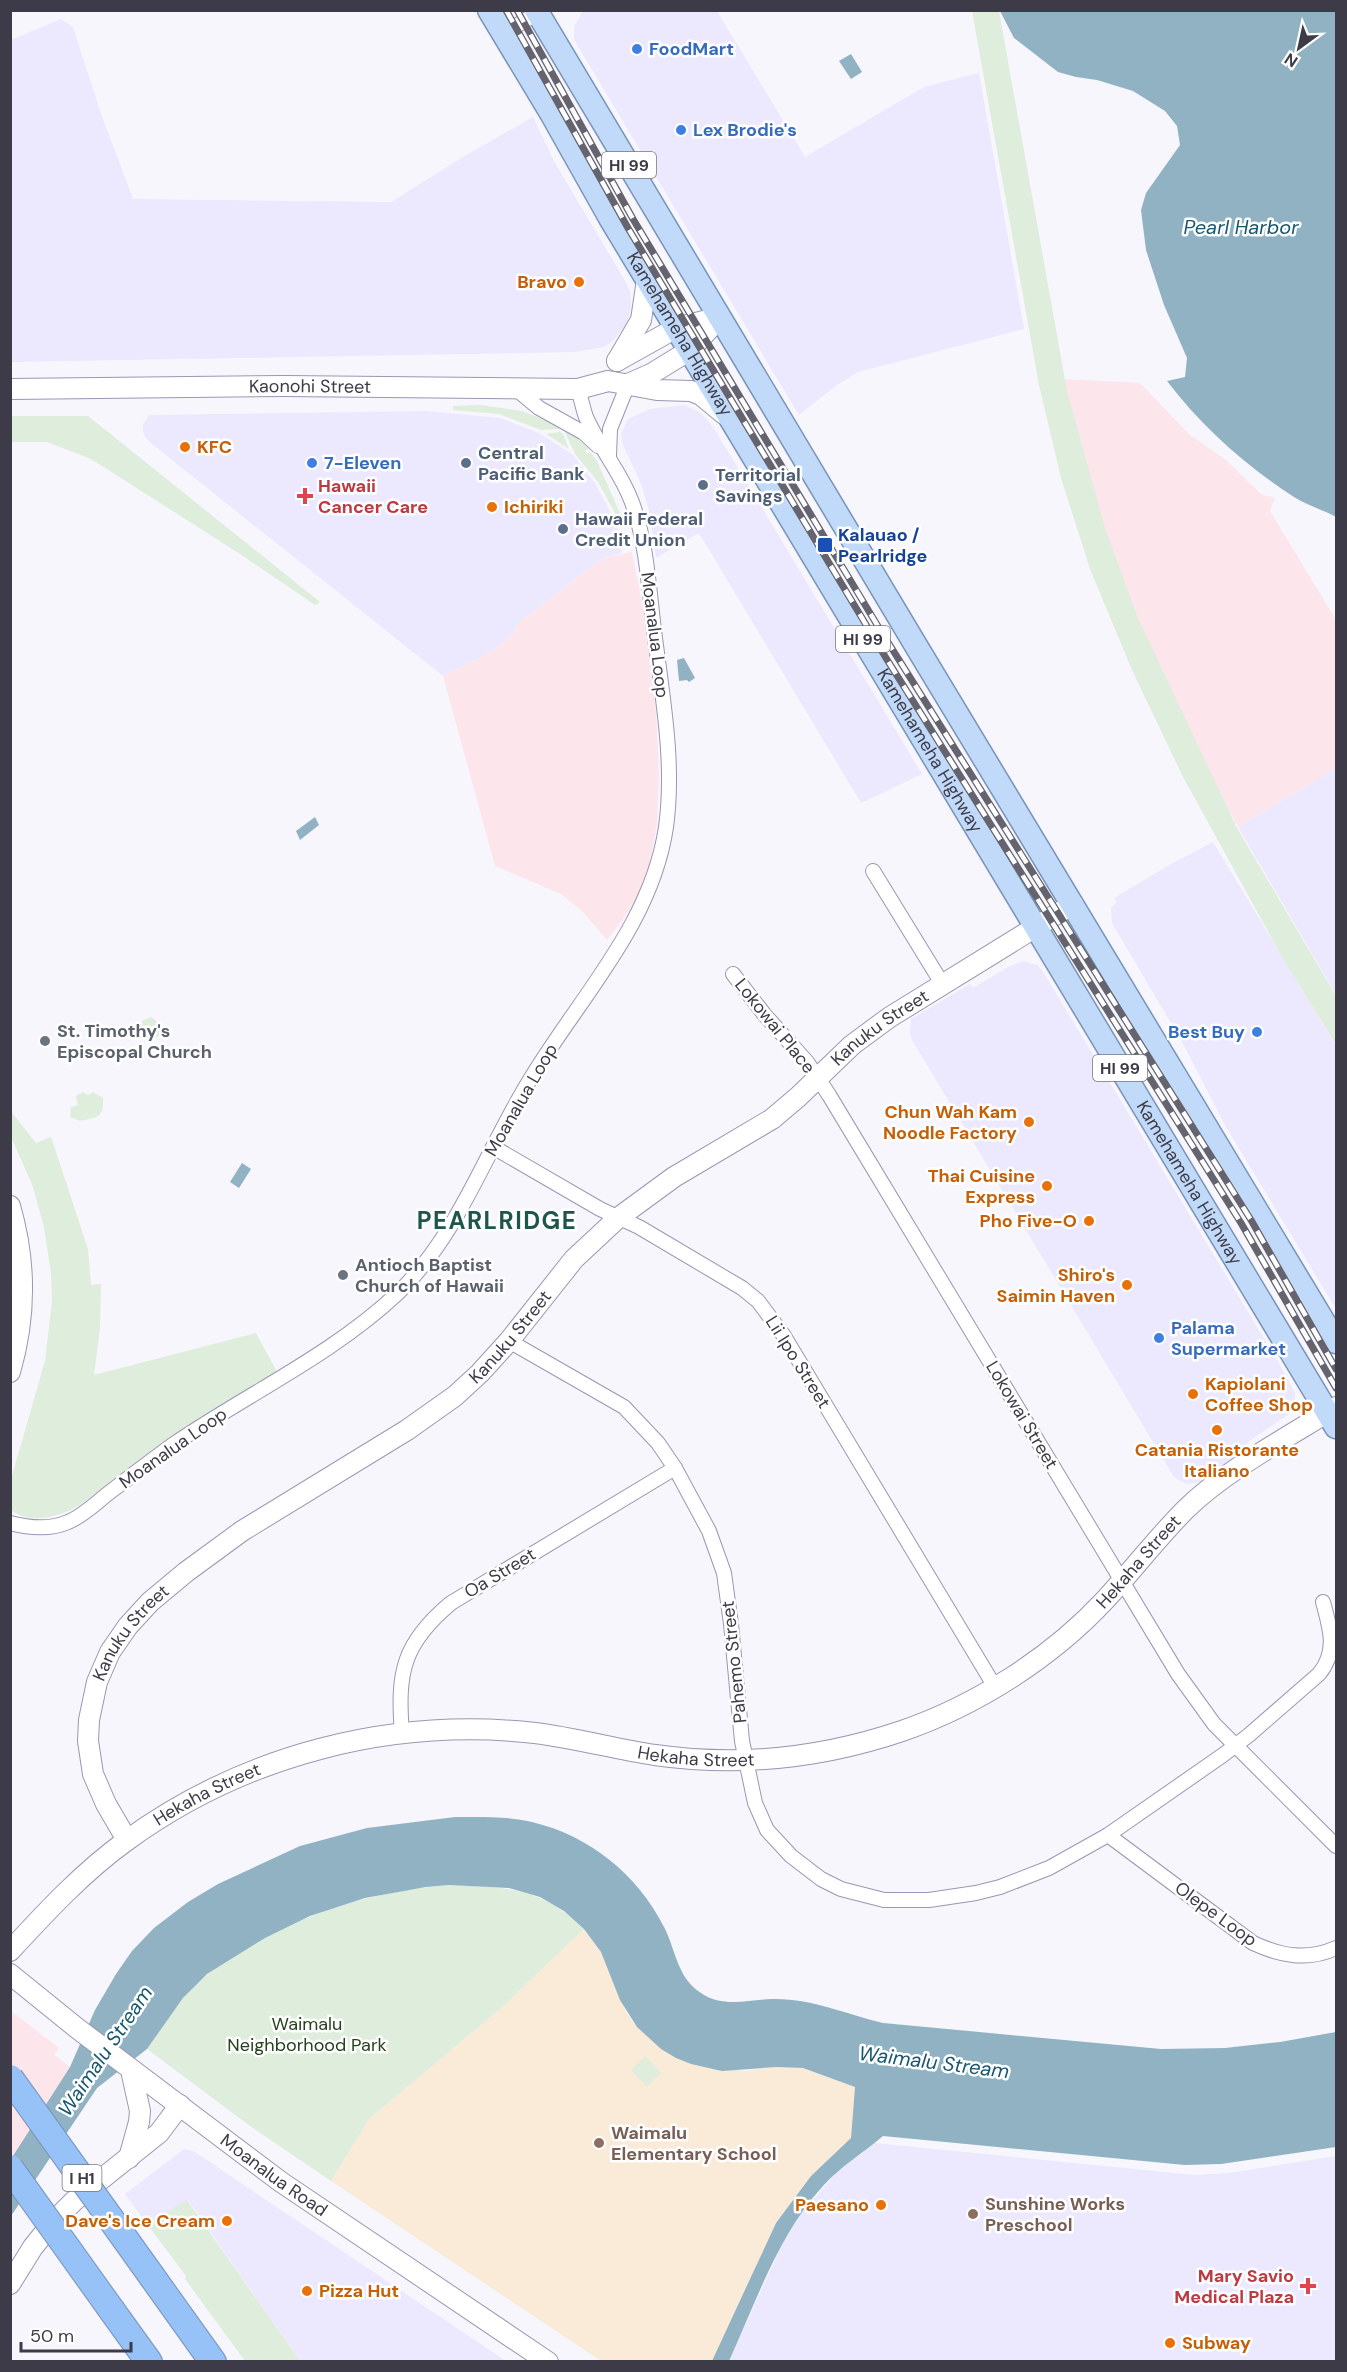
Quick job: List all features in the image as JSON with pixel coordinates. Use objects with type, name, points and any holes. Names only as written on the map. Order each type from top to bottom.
[{"type":"highway","name":"I H1","points":[[10,2078],[213,2361]]},
{"type":"highway","points":[[10,2168],[149,2361]]},
{"type":"main road","name":"Kamehameha Highway","points":[[489,10],[647,280],[1036,928],[1334,1416]]},
{"type":"main road","name":"HI 99","points":[[539,11],[720,317],[1336,1342]]},
{"type":"street","points":[[503,33],[539,11]]},
{"type":"street","points":[[608,381],[641,320],[647,280]]},
{"type":"street","points":[[617,361],[676,328],[720,317]]},
{"type":"street","points":[[609,456],[610,429],[628,384],[651,374],[690,350],[720,317]]},
{"type":"street","name":"Kaonohi Street","points":[[10,389],[284,386],[578,389],[608,381],[657,390],[691,391],[701,395],[733,420]]},
{"type":"street","name":"Moanalua Loop","points":[[515,388],[539,408],[584,433],[609,456]]},
{"type":"street","name":"Moanalua Loop","points":[[10,1523],[49,1527],[75,1518],[175,1444],[357,1328],[380,1309],[420,1270],[452,1225],[539,1064],[621,944],[638,914],[660,861],[667,824],[668,750],[648,581],[634,508],[609,456],[586,417],[578,389]]},
{"type":"street","points":[[873,871],[943,985]]},
{"type":"street","name":"Kanuku Street","points":[[127,1840],[98,1788],[93,1774],[88,1740],[89,1720],[97,1682],[110,1652],[128,1626],[165,1589],[242,1531],[407,1430],[442,1406],[480,1373],[509,1341],[574,1258],[618,1218],[674,1178],[758,1129],[790,1104],[862,1037],[1073,904]]},
{"type":"street","name":"Lokowai Place","points":[[733,974],[818,1078]]},
{"type":"street","name":"Lokowai Street","points":[[818,1078],[1178,1674],[1208,1717],[1236,1746]]},
{"type":"street","name":"Lii Ipo Street","points":[[493,1147],[742,1288],[765,1309],[790,1346],[995,1687]]},
{"type":"street","points":[[10,1206],[19,1245],[22,1289],[19,1334],[10,1372]]},
{"type":"street","name":"Pahemo Street","points":[[509,1341],[624,1407],[658,1443],[675,1468],[710,1531],[724,1573],[742,1741],[755,1803],[767,1830],[798,1863],[821,1879],[861,1896],[884,1900],[913,1900],[976,1893],[1020,1880],[1049,1868],[1108,1835],[1236,1746],[1324,1668],[1332,1647],[1330,1626],[1323,1602]]},
{"type":"street","name":"Hekaha Street","points":[[10,1951],[76,1883],[127,1840],[194,1799],[257,1769],[323,1748],[364,1738],[402,1733],[474,1729],[505,1730],[569,1738],[660,1756],[746,1761],[782,1759],[879,1738],[948,1712],[995,1687],[1069,1635],[1122,1581],[1187,1508],[1246,1464],[1334,1416]]},
{"type":"street","name":"Oa Street","points":[[402,1733],[399,1696],[405,1663],[416,1639],[439,1613],[451,1603],[675,1468]]},
{"type":"street","points":[[1236,1746],[1336,1846]]},
{"type":"street","name":"Olepe Loop","points":[[1108,1835],[1253,1942],[1292,1956],[1317,1955],[1336,1948]]},
{"type":"street","name":"Moanalua Road","points":[[10,1974],[131,2070],[321,2210],[548,2361]]},
{"type":"street","points":[[129,2158],[140,2122],[140,2111],[131,2070]]},
{"type":"street","points":[[10,2283],[33,2247],[54,2221],[74,2201],[164,2128],[180,2105]]},
{"type":"shaded area","points":[[583,11],[717,11],[805,157],[924,87],[979,73],[1024,329],[858,372],[837,385],[799,415],[576,43],[574,26]]},
{"type":"shaded area","points":[[61,19],[73,27],[101,114],[133,199],[391,202],[461,158],[533,117],[555,163],[630,291],[631,306],[627,324],[613,341],[604,347],[575,352],[11,362],[11,40]]},
{"type":"shaded area","points":[[1063,379],[1140,383],[1189,434],[1226,460],[1261,494],[1275,498],[1270,511],[1336,620],[1336,768],[1238,827],[1207,772],[1163,684],[1100,524]]},
{"type":"shaded area","points":[[685,405],[702,414],[715,430],[922,774],[861,803],[699,533],[656,558],[650,515],[642,486],[623,445],[621,433],[628,419],[650,409]]},
{"type":"shaded area","points":[[427,411],[500,418],[539,433],[572,454],[595,483],[617,524],[622,553],[603,558],[521,621],[508,639],[488,654],[443,676],[152,444],[143,431],[143,424],[149,415]]},
{"type":"shaded area","points":[[632,552],[643,608],[656,711],[659,775],[657,823],[650,862],[638,896],[607,940],[581,910],[561,894],[495,866],[443,676],[488,654],[508,639],[521,621],[603,558]]},
{"type":"shaded area","points":[[1336,768],[1336,995],[1238,827]]},
{"type":"shaded area","points":[[1213,842],[1336,1046],[1336,1309],[1226,1127],[1181,1040],[1112,923],[1111,908],[1117,902],[1114,898]]},
{"type":"shaded area","points":[[1024,961],[1037,965],[1042,970],[1295,1393],[1295,1404],[1289,1414],[1248,1442],[1242,1453],[1200,1482],[1186,1484],[1174,1477],[912,1040],[911,1019],[970,984],[973,988],[1010,966]]},
{"type":"shaded area","name":"Waimalu Elementary School","points":[[584,1929],[601,1952],[627,2014],[637,2027],[661,2049],[742,2071],[777,2067],[803,2068],[855,2087],[851,2138],[811,2176],[776,2223],[712,2361],[601,2361],[331,2181],[369,2119],[501,2008]]},
{"type":"shaded area","points":[[11,2011],[59,2048],[54,2055],[70,2067],[11,2159]]},
{"type":"shaded area","points":[[874,2143],[1195,2175],[1229,2173],[1336,2156],[1336,2361],[729,2361],[781,2247],[800,2215],[838,2171]]},
{"type":"shaded area","points":[[184,2149],[195,2152],[506,2361],[300,2361],[188,2200],[147,2224],[125,2194]]},
{"type":"green space","points":[[972,11],[999,11],[1067,391],[1105,528],[1138,618],[1237,828],[1336,996],[1336,1045],[1282,957],[1182,775],[1132,670],[1090,569],[1061,478],[1039,385]]},
{"type":"green space","points":[[480,405],[522,411],[560,426],[559,429],[541,430],[499,414],[453,410],[453,406]]},
{"type":"green space","points":[[11,416],[88,416],[320,602],[315,605],[237,552],[91,459],[47,442],[11,442]]},
{"type":"green space","points":[[567,429],[589,448],[585,451],[587,454],[590,452],[597,461],[622,518],[619,520],[598,482],[575,454],[565,432]]},
{"type":"green space","points":[[560,432],[563,434],[569,449],[546,434]]},
{"type":"green space","points":[[151,1017],[164,1027],[163,1034],[148,1042],[140,1033],[142,1021]]},
{"type":"green space","points":[[83,1092],[88,1095],[93,1092],[103,1098],[103,1105],[99,1116],[80,1121],[70,1117],[71,1107],[78,1105],[76,1096]]},
{"type":"green space","points":[[10,1110],[36,1143],[51,1137],[88,1249],[91,1285],[101,1284],[100,1328],[94,1375],[256,1333],[277,1372],[173,1435],[80,1505],[45,1518],[27,1517],[11,1510],[11,1479],[45,1361],[52,1301],[51,1273],[44,1227],[32,1184],[11,1137]]},
{"type":"green space","name":"Waimalu Neighborhood Park","points":[[449,1885],[505,1889],[537,1897],[568,1915],[584,1929],[501,2008],[369,2119],[331,2181],[250,2126],[147,2049],[194,1986],[215,1969],[262,1940],[339,1906],[393,1893]]},
{"type":"green space","points":[[645,2056],[661,2073],[647,2087],[631,2070]]},
{"type":"green space","points":[[187,2200],[300,2361],[245,2361],[185,2279],[186,2276],[147,2224]]},
{"type":"water","name":"Pearl Harbor","points":[[1000,11],[1336,11],[1336,517],[1304,503],[1258,472],[1195,414],[1167,381],[1185,377],[1187,358],[1164,305],[1146,250],[1141,210],[1146,193],[1180,145],[1177,126],[1165,111],[1133,91],[1097,80],[1058,72],[1014,38]]},
{"type":"water","points":[[851,54],[862,72],[851,79],[839,61]]},
{"type":"water","points":[[684,658],[695,678],[689,682],[679,681],[677,660]]},
{"type":"water","points":[[315,817],[319,825],[300,840],[296,831]]},
{"type":"water","points":[[242,1163],[251,1169],[239,1188],[230,1182]]},
{"type":"water","name":"Waimalu Stream","points":[[455,1817],[523,1820],[553,1828],[592,1847],[626,1874],[640,1890],[664,1927],[687,1980],[709,1998],[727,2002],[786,1999],[814,2004],[883,2023],[1161,2049],[1225,2048],[1280,2042],[1336,2032],[1336,2147],[1221,2164],[1185,2165],[883,2136],[837,2172],[807,2205],[769,2270],[729,2361],[712,2361],[776,2223],[811,2176],[851,2138],[855,2087],[803,2068],[777,2067],[722,2071],[676,2058],[661,2049],[637,2027],[620,2000],[601,1952],[584,1929],[564,1911],[540,1897],[509,1888],[449,1885],[365,1898],[310,1916],[265,1938],[207,1974],[183,1998],[147,2049],[97,2088],[11,2216],[11,2159],[70,2067],[95,2010],[116,1974],[132,1951],[154,1928],[188,1902],[218,1884],[300,1846],[367,1828]]},
{"type":"railway","points":[[506,10],[628,228],[886,658],[1241,1223],[1336,1388]]},
{"type":"railway","points":[[517,10],[633,219],[879,628],[1251,1220],[1336,1369]]},
{"type":"place","name":"FoodMart","points":[[637,49]]},
{"type":"place","name":"Lex Brodie's","points":[[681,130]]},
{"type":"place","name":"Bravo","points":[[579,282]]},
{"type":"place","name":"KFC","points":[[185,447]]},
{"type":"place","name":"7-Eleven","points":[[312,463]]},
{"type":"place","name":"Central Pacific Bank","points":[[466,463]]},
{"type":"place","name":"Territorial Savings","points":[[703,485]]},
{"type":"place","name":"Hawaii Cancer Care","points":[[305,496]]},
{"type":"place","name":"Ichiriki","points":[[492,507]]},
{"type":"place","name":"Hawaii Federal Credit Union","points":[[563,529]]},
{"type":"place","name":"Kalauao / Pearlridge","points":[[825,545]]},
{"type":"place","name":"Best Buy","points":[[1257,1032]]},
{"type":"place","name":"St. Timothy's Episcopal Church","points":[[45,1041]]},
{"type":"place","name":"Chun Wah Kam Noodle Factory","points":[[1029,1122]]},
{"type":"place","name":"Thai Cuisine Express","points":[[1047,1186]]},
{"type":"place","name":"Pho Five-O","points":[[1089,1221]]},
{"type":"place","name":"Antioch Baptist Church of Hawaii","points":[[343,1275]]},
{"type":"place","name":"Shiro's Saimin Haven","points":[[1127,1285]]},
{"type":"place","name":"Palama Supermarket","points":[[1159,1338]]},
{"type":"place","name":"Kapiolani Coffee Shop","points":[[1193,1394]]},
{"type":"place","name":"Catania Ristorante Italiano","points":[[1217,1430]]},
{"type":"place","name":"Waimalu Elementary School","points":[[599,2143]]},
{"type":"place","name":"Paesano","points":[[881,2205]]},
{"type":"place","name":"Sunshine Works Preschool","points":[[973,2214]]},
{"type":"place","name":"Dave's Ice Cream","points":[[227,2221]]},
{"type":"place","name":"Mary Savio Medical Plaza","points":[[1308,2286]]},
{"type":"place","name":"Pizza Hut","points":[[307,2291]]},
{"type":"place","name":"Subway","points":[[1170,2343]]},
{"type":"district","name":"PEARLRIDGE","points":[[497,1220]]}]
